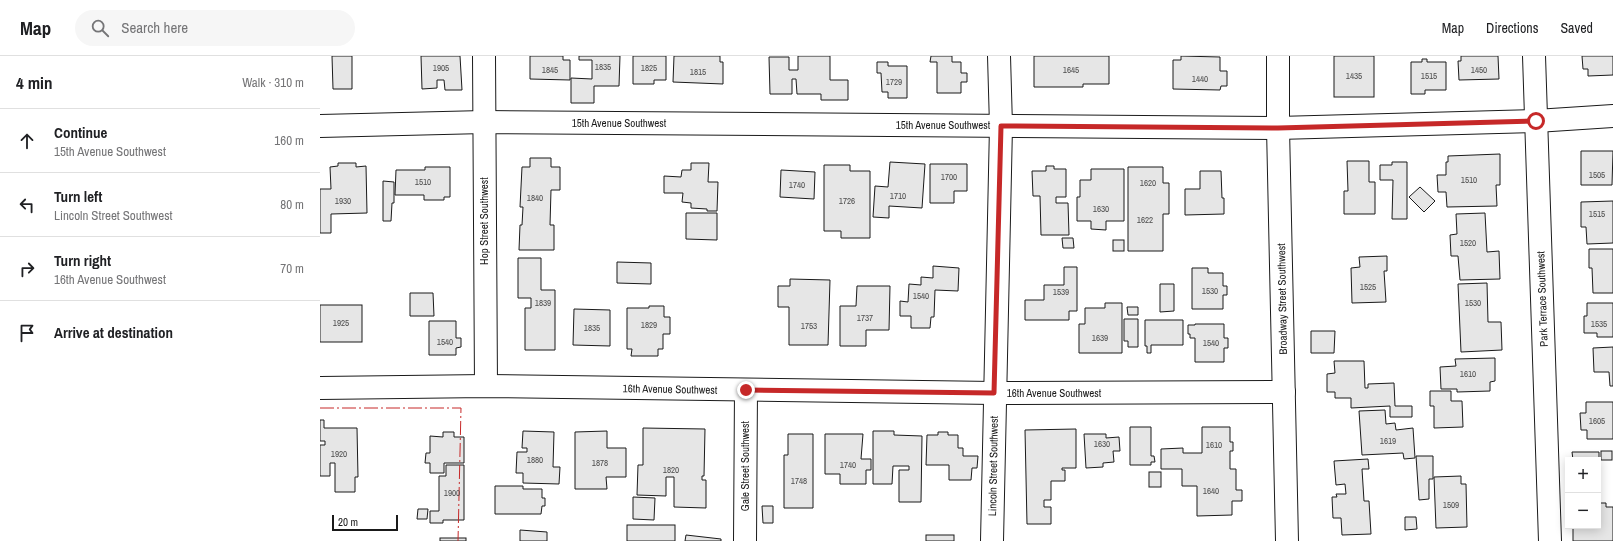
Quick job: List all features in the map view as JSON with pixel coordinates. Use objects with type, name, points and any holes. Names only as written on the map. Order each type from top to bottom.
[{"type":"street","name":"Hop Street Southwest","points":[[484,56],[486,386]]},
{"type":"street","name":"Lincoln Street Southwest","points":[[992,541],[994,393],[1001,126],[999,56]]},
{"type":"street","name":"Broadway Street Southwest","points":[[1278,56],[1278,128],[1287,541]]},
{"type":"street","name":"Park Terrace Southwest","points":[[1534,56],[1550,541]]},
{"type":"street","name":"15th Avenue Southwest","points":[[320,126],[484,122],[1278,128],[1536,121],[1613,116]]},
{"type":"street","name":"16th Avenue Southwest","points":[[320,388],[486,386],[994,393],[1284,392]]},
{"type":"street","name":"Gale Street Southwest","points":[[745,541],[746,390]]},
{"type":"building","points":[[332,56],[352,56],[352,89],[333,89]]},
{"type":"building","points":[[421,56],[460,56],[462,90],[445,90],[444,80],[437,80],[437,88],[422,89]]},
{"type":"building","points":[[530,56],[563,56],[563,60],[570,60],[570,80],[530,79]]},
{"type":"building","points":[[579,56],[620,56],[619,86],[594,86],[594,103],[571,103],[571,78],[592,79],[592,60],[579,60]]},
{"type":"building","points":[[633,56],[666,56],[666,80],[654,80],[654,84],[633,84]]},
{"type":"building","points":[[674,56],[720,56],[720,62],[723,62],[723,84],[673,82]]},
{"type":"building","points":[[798,56],[830,56],[830,80],[848,80],[848,100],[821,100],[821,94],[797,94],[796,79],[792,79],[792,94],[770,94],[769,57],[789,57],[789,70],[798,70]]},
{"type":"building","points":[[931,56],[952,56],[952,62],[961,62],[961,73],[967,73],[967,82],[961,82],[961,93],[937,93],[937,62],[930,62]]},
{"type":"building","points":[[1034,56],[1109,56],[1109,84],[1083,84],[1083,87],[1034,87]]},
{"type":"building","points":[[1181,56],[1220,57],[1220,71],[1227,71],[1227,86],[1221,86],[1220,90],[1173,89],[1173,60],[1181,60]]},
{"type":"building","points":[[1334,56],[1374,56],[1374,97],[1334,97]]},
{"type":"building","points":[[1461,56],[1498,56],[1499,79],[1459,80],[1458,61],[1461,61]]},
{"type":"building","points":[[1582,56],[1613,56],[1613,75],[1588,76],[1588,69],[1583,69]]},
{"type":"building","points":[[1422,59],[1427,59],[1427,62],[1446,62],[1446,90],[1425,90],[1425,94],[1411,94],[1411,62],[1422,62]]},
{"type":"building","points":[[877,62],[888,62],[888,66],[907,66],[907,98],[888,98],[888,92],[882,92],[881,73],[877,73]]},
{"type":"building","points":[[1581,151],[1613,151],[1612,185],[1581,185]]},
{"type":"building","points":[[1500,154],[1500,185],[1496,185],[1497,206],[1447,207],[1446,192],[1438,192],[1437,175],[1446,175],[1446,162],[1448,162],[1448,156]]},
{"type":"building","points":[[530,158],[551,158],[551,167],[560,167],[560,190],[551,190],[550,225],[554,225],[554,250],[519,250],[520,225],[522,225],[523,207],[520,207],[522,167],[530,167]]},
{"type":"building","points":[[1347,161],[1369,161],[1369,182],[1375,182],[1375,214],[1344,214],[1344,191],[1348,191]]},
{"type":"building","points":[[890,162],[925,164],[922,208],[889,206],[889,218],[873,217],[875,186],[888,187]]},
{"type":"building","points":[[1392,162],[1407,162],[1407,219],[1392,219],[1393,180],[1380,180],[1380,165],[1392,165]]},
{"type":"building","points":[[338,163],[356,163],[356,167],[366,166],[367,213],[331,214],[331,233],[320,233],[320,189],[331,189],[330,167],[338,166]]},
{"type":"building","points":[[691,163],[709,163],[708,182],[718,182],[717,211],[691,208],[691,203],[682,202],[683,193],[664,193],[664,176],[681,177],[682,170],[691,170]]},
{"type":"building","points":[[930,164],[967,164],[967,191],[954,191],[954,203],[930,203]]},
{"type":"building","points":[[824,165],[850,165],[850,171],[870,171],[870,238],[841,238],[841,231],[824,231]]},
{"type":"building","points":[[1046,166],[1054,166],[1054,169],[1066,169],[1066,197],[1056,197],[1056,203],[1068,203],[1069,235],[1041,235],[1040,196],[1033,196],[1032,171],[1046,171]]},
{"type":"building","points":[[425,167],[450,167],[450,197],[444,197],[444,200],[424,200],[424,195],[395,195],[396,170],[425,170]]},
{"type":"building","points":[[1128,167],[1163,167],[1163,183],[1169,183],[1169,214],[1163,214],[1163,251],[1128,251]]},
{"type":"building","points":[[1091,169],[1124,169],[1124,221],[1106,221],[1106,230],[1091,229],[1091,221],[1077,221],[1077,197],[1080,197],[1080,180],[1091,180]]},
{"type":"building","points":[[781,170],[815,172],[814,199],[780,197]]},
{"type":"building","points":[[1200,171],[1221,171],[1224,214],[1185,215],[1185,189],[1200,189]]},
{"type":"building","points":[[383,181],[394,182],[394,203],[392,203],[391,221],[383,221]]},
{"type":"building","points":[[1420,187],[1435,201],[1424,212],[1409,197]]},
{"type":"building","points":[[1613,201],[1613,243],[1587,244],[1586,227],[1581,227],[1581,202]]},
{"type":"building","points":[[686,213],[717,213],[717,240],[686,239]]},
{"type":"building","points":[[1485,213],[1487,252],[1499,251],[1500,279],[1460,280],[1458,256],[1451,256],[1450,235],[1457,234],[1456,214]]},
{"type":"building","points":[[1062,238],[1073,238],[1074,248],[1063,248]]},
{"type":"building","points":[[1113,240],[1124,240],[1124,251],[1113,251]]},
{"type":"building","points":[[1589,249],[1613,249],[1613,293],[1593,293],[1592,268],[1589,268]]},
{"type":"building","points":[[1387,256],[1387,271],[1384,271],[1386,302],[1352,303],[1351,268],[1360,267],[1359,257]]},
{"type":"building","points":[[518,258],[541,258],[541,290],[555,290],[555,350],[525,350],[525,308],[531,308],[531,298],[518,298]]},
{"type":"building","points":[[617,262],[651,263],[651,284],[617,283]]},
{"type":"building","points":[[933,266],[959,268],[958,291],[935,290],[934,317],[931,317],[930,328],[911,328],[911,316],[900,316],[900,301],[908,302],[909,284],[921,285],[921,277],[933,278]]},
{"type":"building","points":[[1064,267],[1077,267],[1077,311],[1069,311],[1069,320],[1025,320],[1025,300],[1044,300],[1044,285],[1064,285]]},
{"type":"building","points":[[1192,268],[1208,268],[1208,273],[1223,273],[1223,286],[1227,286],[1227,295],[1223,295],[1223,309],[1192,309]]},
{"type":"building","points":[[790,279],[830,280],[828,345],[789,345],[789,307],[778,307],[778,286],[790,286]]},
{"type":"building","points":[[1487,283],[1488,322],[1501,322],[1502,350],[1461,352],[1458,284]]},
{"type":"building","points":[[1160,284],[1174,284],[1174,311],[1160,312]]},
{"type":"building","points":[[857,286],[890,286],[889,330],[866,330],[866,346],[840,346],[840,306],[856,306]]},
{"type":"building","points":[[410,293],[433,293],[434,316],[410,316]]},
{"type":"building","points":[[1105,303],[1122,303],[1122,353],[1079,353],[1079,324],[1085,324],[1085,308],[1105,308]]},
{"type":"building","points":[[1587,303],[1613,303],[1613,337],[1597,337],[1597,333],[1584,333],[1584,316],[1587,316]]},
{"type":"building","points":[[320,305],[362,305],[362,342],[320,342]]},
{"type":"building","points":[[649,306],[664,306],[664,317],[670,317],[670,334],[663,334],[663,349],[658,349],[658,356],[631,356],[632,349],[627,349],[627,308],[649,308]]},
{"type":"building","points":[[1127,307],[1138,307],[1138,315],[1128,315]]},
{"type":"building","points":[[574,309],[610,310],[610,346],[573,345]]},
{"type":"building","points":[[1124,319],[1138,319],[1138,347],[1128,347],[1128,341],[1124,341]]},
{"type":"building","points":[[1145,320],[1183,320],[1183,345],[1151,345],[1151,353],[1147,353],[1147,346],[1145,346]]},
{"type":"building","points":[[429,321],[456,321],[456,338],[461,338],[461,347],[456,348],[456,355],[429,355]]},
{"type":"building","points":[[1224,324],[1224,338],[1228,338],[1228,348],[1224,348],[1224,362],[1195,362],[1195,338],[1190,338],[1190,334],[1188,334],[1188,325]]},
{"type":"building","points":[[1311,331],[1335,331],[1334,353],[1311,353]]},
{"type":"building","points":[[1613,347],[1613,386],[1610,386],[1609,372],[1594,372],[1593,348]]},
{"type":"building","points":[[1495,358],[1495,381],[1490,382],[1490,391],[1457,392],[1457,389],[1441,389],[1440,367],[1456,366],[1455,359]]},
{"type":"building","points":[[1334,361],[1364,361],[1365,388],[1368,388],[1368,384],[1394,383],[1395,406],[1412,406],[1412,417],[1390,417],[1390,406],[1351,408],[1351,398],[1335,398],[1335,392],[1327,392],[1327,374],[1335,373]]},
{"type":"building","points":[[1430,391],[1451,391],[1451,401],[1462,401],[1463,427],[1434,428],[1434,406],[1430,406]]},
{"type":"building","points":[[1586,402],[1613,402],[1613,439],[1587,439],[1587,430],[1581,430],[1580,413],[1586,413]]},
{"type":"building","points":[[1385,410],[1386,424],[1395,423],[1396,430],[1413,428],[1415,458],[1404,459],[1403,453],[1362,455],[1359,411]]},
{"type":"building","points":[[320,420],[324,420],[324,428],[357,428],[358,477],[355,477],[355,492],[335,492],[335,463],[330,463],[330,476],[320,476],[320,445],[325,445],[325,441],[320,441]]},
{"type":"building","points":[[1130,427],[1151,427],[1151,456],[1154,456],[1155,462],[1151,462],[1151,465],[1130,465]]},
{"type":"building","points":[[1202,427],[1230,427],[1230,442],[1233,442],[1233,451],[1230,451],[1230,469],[1236,469],[1236,490],[1242,490],[1242,501],[1232,501],[1232,515],[1197,516],[1197,486],[1182,486],[1182,469],[1161,469],[1161,449],[1183,448],[1183,453],[1202,453]]},
{"type":"building","points":[[643,428],[705,429],[704,476],[702,476],[702,480],[706,480],[706,508],[674,507],[674,477],[666,477],[666,496],[637,495],[638,465],[643,465]]},
{"type":"building","points":[[1076,429],[1076,468],[1062,468],[1062,470],[1065,470],[1065,481],[1051,481],[1051,500],[1044,500],[1044,507],[1051,507],[1051,524],[1027,524],[1025,430]]},
{"type":"building","points":[[523,431],[554,432],[553,467],[560,467],[559,484],[523,483],[523,473],[516,473],[517,452],[527,452],[527,448],[522,448]]},
{"type":"building","points":[[607,431],[607,448],[626,448],[626,477],[606,477],[607,489],[575,489],[575,432]]},
{"type":"building","points":[[873,431],[894,431],[894,435],[922,436],[921,502],[899,502],[899,470],[909,470],[909,466],[893,466],[892,484],[873,484]]},
{"type":"building","points":[[443,432],[454,432],[454,437],[464,437],[464,463],[444,463],[444,473],[430,473],[430,463],[425,463],[426,453],[430,453],[430,436],[443,437]]},
{"type":"building","points":[[938,432],[948,432],[948,435],[958,435],[958,448],[963,448],[963,456],[978,456],[977,468],[972,468],[971,480],[949,480],[949,465],[926,465],[927,435],[938,435]]},
{"type":"building","points":[[788,434],[813,434],[813,508],[784,508],[784,455],[788,455]]},
{"type":"building","points":[[825,434],[863,434],[861,459],[871,459],[871,470],[866,470],[866,484],[840,484],[840,474],[825,474]]},
{"type":"building","points":[[1084,434],[1106,434],[1106,438],[1119,437],[1120,451],[1113,451],[1114,462],[1103,463],[1103,467],[1086,468]]},
{"type":"building","points":[[1601,451],[1612,451],[1612,460],[1601,460]]},
{"type":"building","points":[[1572,452],[1599,452],[1599,457],[1573,457]]},
{"type":"building","points":[[1416,456],[1433,456],[1433,479],[1429,479],[1429,499],[1419,500]]},
{"type":"building","points":[[1368,459],[1369,469],[1362,469],[1364,501],[1369,501],[1371,534],[1342,535],[1341,518],[1333,518],[1332,497],[1337,497],[1336,494],[1346,494],[1345,484],[1336,485],[1334,461]]},
{"type":"building","points":[[446,465],[464,465],[464,520],[443,520],[443,523],[430,523],[430,511],[439,511],[439,476],[446,476]]},
{"type":"building","points":[[1149,472],[1161,472],[1161,487],[1149,487]]},
{"type":"building","points":[[1461,476],[1461,484],[1466,484],[1467,527],[1436,528],[1434,477]]},
{"type":"building","points":[[495,486],[523,486],[523,489],[542,489],[542,498],[545,498],[545,506],[542,506],[541,514],[495,514]]},
{"type":"building","points":[[633,497],[655,498],[654,520],[633,519]]},
{"type":"building","points":[[1601,503],[1606,503],[1606,507],[1613,507],[1613,541],[1573,541],[1573,529],[1601,529]]},
{"type":"building","points":[[762,506],[773,506],[773,523],[763,523]]},
{"type":"building","points":[[418,509],[428,509],[427,519],[417,519]]},
{"type":"building","points":[[1405,517],[1416,517],[1417,529],[1405,530]]},
{"type":"building","points":[[627,525],[675,525],[675,541],[627,541]]},
{"type":"building","points":[[520,530],[547,532],[547,541],[520,541]]},
{"type":"building","points":[[686,535],[721,539],[721,541],[685,541]]},
{"type":"building","points":[[926,535],[954,535],[954,541],[926,541]]},
{"type":"building","points":[[440,538],[466,538],[466,541],[440,541]]},
{"type":"power","points":[[320,408],[461,408],[458,541]]},
{"type":"route","points":[[746,390],[994,393],[1001,126],[1278,128],[1536,121]]}]
